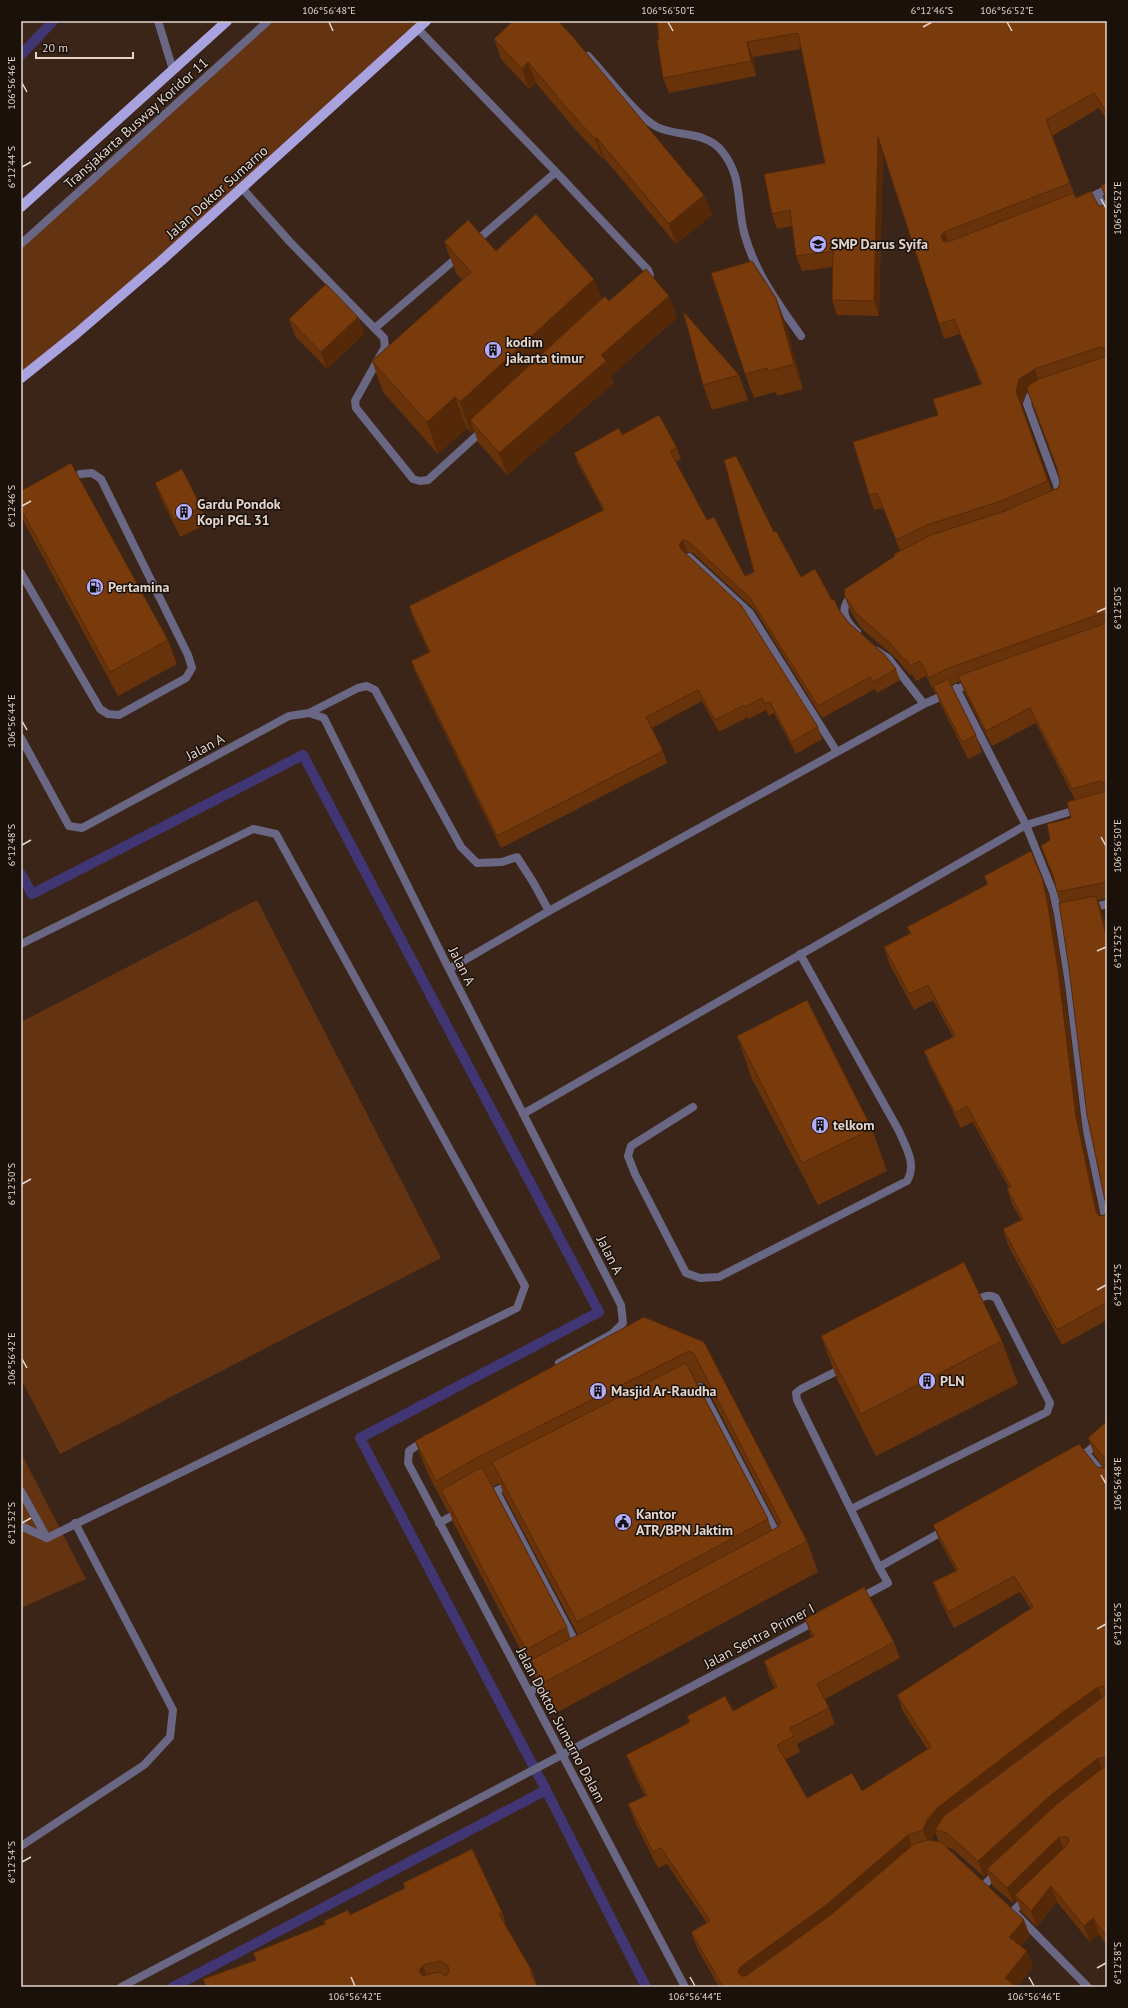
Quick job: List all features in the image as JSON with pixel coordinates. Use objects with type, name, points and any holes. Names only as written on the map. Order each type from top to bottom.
[{"type":"main road","name":"Jalan Doktor Sumarno","points":[[21,378],[131,287],[426,21]]},
{"type":"main road","points":[[21,207],[173,70],[223,22]]},
{"type":"street","points":[[158,21],[173,70]]},
{"type":"street","name":"Transjakarta Busway Koridor 11","points":[[21,244],[268,21]]},
{"type":"street","points":[[418,29],[556,172],[649,272],[649,278],[637,288]]},
{"type":"street","points":[[579,48],[642,115],[652,123],[658,127],[680,133],[701,136],[721,149],[734,170],[739,191],[745,236],[762,276],[768,290],[801,336]]},
{"type":"street","points":[[375,328],[556,172]]},
{"type":"street","points":[[242,188],[290,242],[384,338],[385,347],[355,401],[356,408],[413,479],[420,481],[428,480],[492,421]]},
{"type":"street","points":[[1076,204],[1098,195],[1107,189]]},
{"type":"street","points":[[1098,195],[1107,216]]},
{"type":"street","points":[[1050,386],[1030,396],[1027,404],[1057,485],[1060,499],[1054,502]]},
{"type":"street","points":[[21,573],[100,710],[108,714],[119,715],[186,678],[192,668],[188,655],[101,479],[92,473],[80,474],[61,486]]},
{"type":"street","points":[[689,557],[750,613],[837,752]]},
{"type":"street","points":[[861,587],[846,601],[844,611],[854,629],[888,658],[924,704]]},
{"type":"street","points":[[449,969],[549,911],[924,704],[956,688],[979,680]]},
{"type":"street","points":[[309,713],[358,688],[367,686],[375,690],[462,847],[477,863],[502,862],[517,858],[533,882],[549,911]]},
{"type":"street","points":[[956,688],[1026,825],[1062,913],[1069,984],[1088,1131],[1105,1205],[1107,1226]]},
{"type":"street","name":"Jalan A","points":[[21,738],[69,826],[82,828],[289,716],[309,713],[324,718],[449,969],[621,1305],[622,1323],[612,1334],[550,1368]]},
{"type":"street","points":[[523,1114],[1026,825],[1088,807]]},
{"type":"street","points":[[21,944],[253,830],[276,834],[525,1286],[518,1308],[47,1538]]},
{"type":"street","points":[[1079,910],[1107,904]]},
{"type":"street","points":[[693,1107],[631,1146],[628,1156],[635,1174],[686,1273],[700,1278],[719,1277],[907,1181],[912,1174],[911,1159],[899,1131],[800,954]]},
{"type":"street","points":[[851,1509],[1047,1412],[1050,1408],[1050,1403],[996,1298],[992,1295],[986,1295],[965,1306]]},
{"type":"street","points":[[851,1364],[796,1394],[797,1400],[888,1583],[853,1601]]},
{"type":"street","points":[[679,1398],[700,1387],[784,1548]]},
{"type":"street","name":"Jalan Doktor Sumarno Dalam","points":[[434,1434],[409,1451],[408,1463],[684,1987]]},
{"type":"street","points":[[1072,1461],[1086,1453],[1107,1435]]},
{"type":"street","points":[[1086,1453],[1107,1479]]},
{"type":"street","points":[[478,1501],[516,1482]]},
{"type":"street","points":[[21,1491],[47,1538]]},
{"type":"street","points":[[496,1491],[583,1654]]},
{"type":"street","points":[[439,1523],[466,1508]]},
{"type":"street","points":[[21,1846],[144,1765],[170,1737],[173,1710],[75,1523]]},
{"type":"street","points":[[879,1567],[955,1525]]},
{"type":"street","points":[[21,1526],[47,1538]]},
{"type":"street","name":"Jalan Sentra Primer I","points":[[121,1987],[825,1616]]},
{"type":"street","points":[[529,1692],[558,1676]]},
{"type":"street","points":[[984,1885],[1007,1863]]},
{"type":"street","points":[[1036,1889],[1011,1909],[1088,1987]]},
{"type":"shaded area","points":[[264,21],[419,21],[242,188],[21,378],[21,243]]},
{"type":"shaded area","points":[[257,900],[441,1258],[60,1454],[21,1379],[21,1022]]},
{"type":"shaded area","points":[[21,1453],[86,1579],[21,1608]]},
{"type":"building","points":[[513,21],[558,21],[573,37],[704,195],[669,224],[597,138],[595,139],[565,106],[528,62],[522,69],[494,39]]},
{"type":"building","points":[[657,21],[1107,21],[1107,113],[1094,93],[1046,120],[1070,183],[944,232],[941,236],[943,241],[948,242],[1074,193],[1076,198],[1091,191],[1098,205],[1101,206],[1106,204],[1107,199],[1107,350],[1100,347],[1035,369],[1019,379],[1016,391],[1048,481],[1001,501],[927,525],[896,540],[877,493],[869,495],[853,442],[938,415],[933,399],[982,384],[954,319],[939,324],[878,137],[874,301],[832,300],[833,251],[796,256],[790,210],[772,214],[764,174],[825,163],[798,33],[747,42],[751,61],[663,78],[657,40],[659,40]]},
{"type":"building","points":[[1107,183],[1107,199],[1101,186]]},
{"type":"building","name":"kodim jakarta timur","points":[[536,214],[594,279],[460,402],[455,397],[427,422],[372,361],[471,272],[444,242],[468,220],[496,251]]},
{"type":"building","points":[[752,261],[776,298],[794,364],[768,371],[767,368],[745,374],[711,273]]},
{"type":"building","points":[[646,269],[669,296],[601,355],[606,361],[499,453],[470,420],[605,296],[609,301]]},
{"type":"building","points":[[326,284],[358,317],[321,352],[289,319]]},
{"type":"building","points":[[683,311],[739,375],[703,385]]},
{"type":"building","points":[[1107,353],[1107,617],[1105,614],[1100,614],[949,668],[929,678],[920,661],[910,666],[906,659],[904,660],[890,643],[856,613],[844,595],[845,589],[895,556],[894,554],[931,535],[1005,511],[1058,488],[1060,483],[1057,468],[1027,389],[1029,385],[1039,379],[1104,357]]},
{"type":"building","points":[[659,415],[677,448],[670,451],[707,520],[714,517],[745,576],[754,572],[724,460],[736,456],[774,532],[776,531],[801,577],[815,569],[832,600],[834,599],[839,610],[849,623],[884,654],[896,669],[873,682],[870,677],[818,706],[750,598],[688,541],[683,540],[679,544],[681,549],[741,605],[818,727],[791,742],[770,702],[765,704],[762,698],[745,707],[744,705],[715,720],[698,690],[646,717],[663,751],[497,836],[411,661],[430,652],[409,606],[604,510],[574,453],[619,428],[622,435]]},
{"type":"building","points":[[71,463],[168,640],[110,672],[21,509],[21,491]]},
{"type":"building","points":[[182,469],[201,507],[174,520],[155,483]]},
{"type":"building","points":[[1107,617],[1107,785],[1100,781],[1072,789],[1030,708],[986,731],[958,676],[1103,624]]},
{"type":"building","points":[[948,679],[976,735],[962,742],[933,686]]},
{"type":"building","points":[[1107,789],[1107,882],[1057,892],[1053,875],[1041,846],[1050,840],[1047,824],[1071,818],[1067,802],[1103,792]]},
{"type":"building","points":[[1031,851],[1042,878],[1047,900],[1058,970],[1076,1117],[1096,1212],[1099,1216],[1105,1215],[1107,1210],[1107,1302],[1057,1330],[1003,1229],[1023,1219],[1007,1189],[1011,1187],[967,1106],[955,1113],[924,1051],[955,1036],[928,985],[909,994],[884,947],[911,933],[907,927],[988,884],[984,876]]},
{"type":"building","points":[[1096,896],[1107,938],[1107,1210],[1087,1115],[1069,968],[1059,903]]},
{"type":"building","name":"telkom","points":[[807,1000],[872,1129],[802,1163],[737,1036]]},
{"type":"building","points":[[964,1262],[1002,1341],[861,1414],[821,1336]]},
{"type":"building","points":[[644,1317],[704,1342],[807,1541],[543,1683],[531,1660],[778,1527],[781,1523],[694,1354],[689,1351],[482,1455],[436,1481],[415,1441]]},
{"type":"building","name":"Kantor ATR/BPN Jaktim","points":[[686,1363],[768,1519],[577,1622],[492,1462]]},
{"type":"building","points":[[1107,1417],[1107,1690],[1103,1686],[1098,1687],[1064,1711],[937,1808],[927,1820],[923,1830],[908,1835],[826,1905],[740,1967],[738,1972],[741,1976],[746,1976],[832,1914],[914,1844],[928,1840],[941,1842],[1024,1920],[1009,1937],[1027,1951],[1005,1978],[1016,1987],[723,1987],[691,1932],[710,1921],[661,1848],[653,1852],[628,1804],[647,1795],[626,1755],[690,1722],[687,1716],[725,1696],[733,1711],[777,1687],[764,1661],[814,1636],[805,1619],[864,1587],[894,1642],[817,1684],[829,1708],[790,1728],[794,1736],[777,1745],[807,1798],[852,1773],[862,1791],[931,1747],[897,1695],[1033,1607],[1014,1576],[948,1612],[933,1582],[958,1570],[933,1525],[1079,1444],[1097,1467],[1104,1468],[1106,1465],[1106,1460],[1088,1438],[1105,1423]]},
{"type":"building","points":[[482,1467],[567,1627],[526,1650],[441,1490]]},
{"type":"building","points":[[1107,1690],[1107,1762],[1105,1758],[1098,1758],[1051,1795],[978,1861],[947,1833],[935,1830],[944,1816],[1104,1696]]},
{"type":"building","points":[[1107,1762],[1107,1938],[1093,1918],[1084,1926],[1051,1886],[1031,1911],[1015,1895],[1067,1845],[1069,1840],[1067,1837],[1059,1837],[1007,1888],[987,1869],[1058,1803],[1105,1766]]},
{"type":"building","points":[[472,1849],[502,1912],[499,1914],[532,1971],[530,1972],[538,1987],[206,1987],[203,1979],[256,1960],[253,1953],[325,1924],[324,1921],[348,1910],[350,1915],[405,1888],[403,1883]],"holes":[[[440,1961],[448,1966],[449,1972],[446,1976],[438,1972],[423,1976],[419,1971],[423,1965]]]},
{"type":"waterway","points":[[21,55],[53,21]]},
{"type":"waterway","points":[[21,874],[32,894],[303,755],[599,1312],[360,1438],[546,1790],[646,1987]]},
{"type":"waterway","points":[[173,1987],[546,1790]]},
{"type":"place","name":"SMP Darus Syifa","points":[[818,244]]},
{"type":"place","name":"kodim jakarta timur","points":[[493,350]]},
{"type":"place","name":"Gardu Pondok Kopi PGL 31","points":[[184,512]]},
{"type":"place","name":"Pertamina","points":[[95,587]]},
{"type":"place","name":"telkom","points":[[820,1125]]},
{"type":"place","name":"PLN","points":[[927,1381]]},
{"type":"place","name":"Masjid Ar-Raudha","points":[[598,1391]]},
{"type":"place","name":"Kantor ATR/BPN Jaktim","points":[[623,1522]]}]
